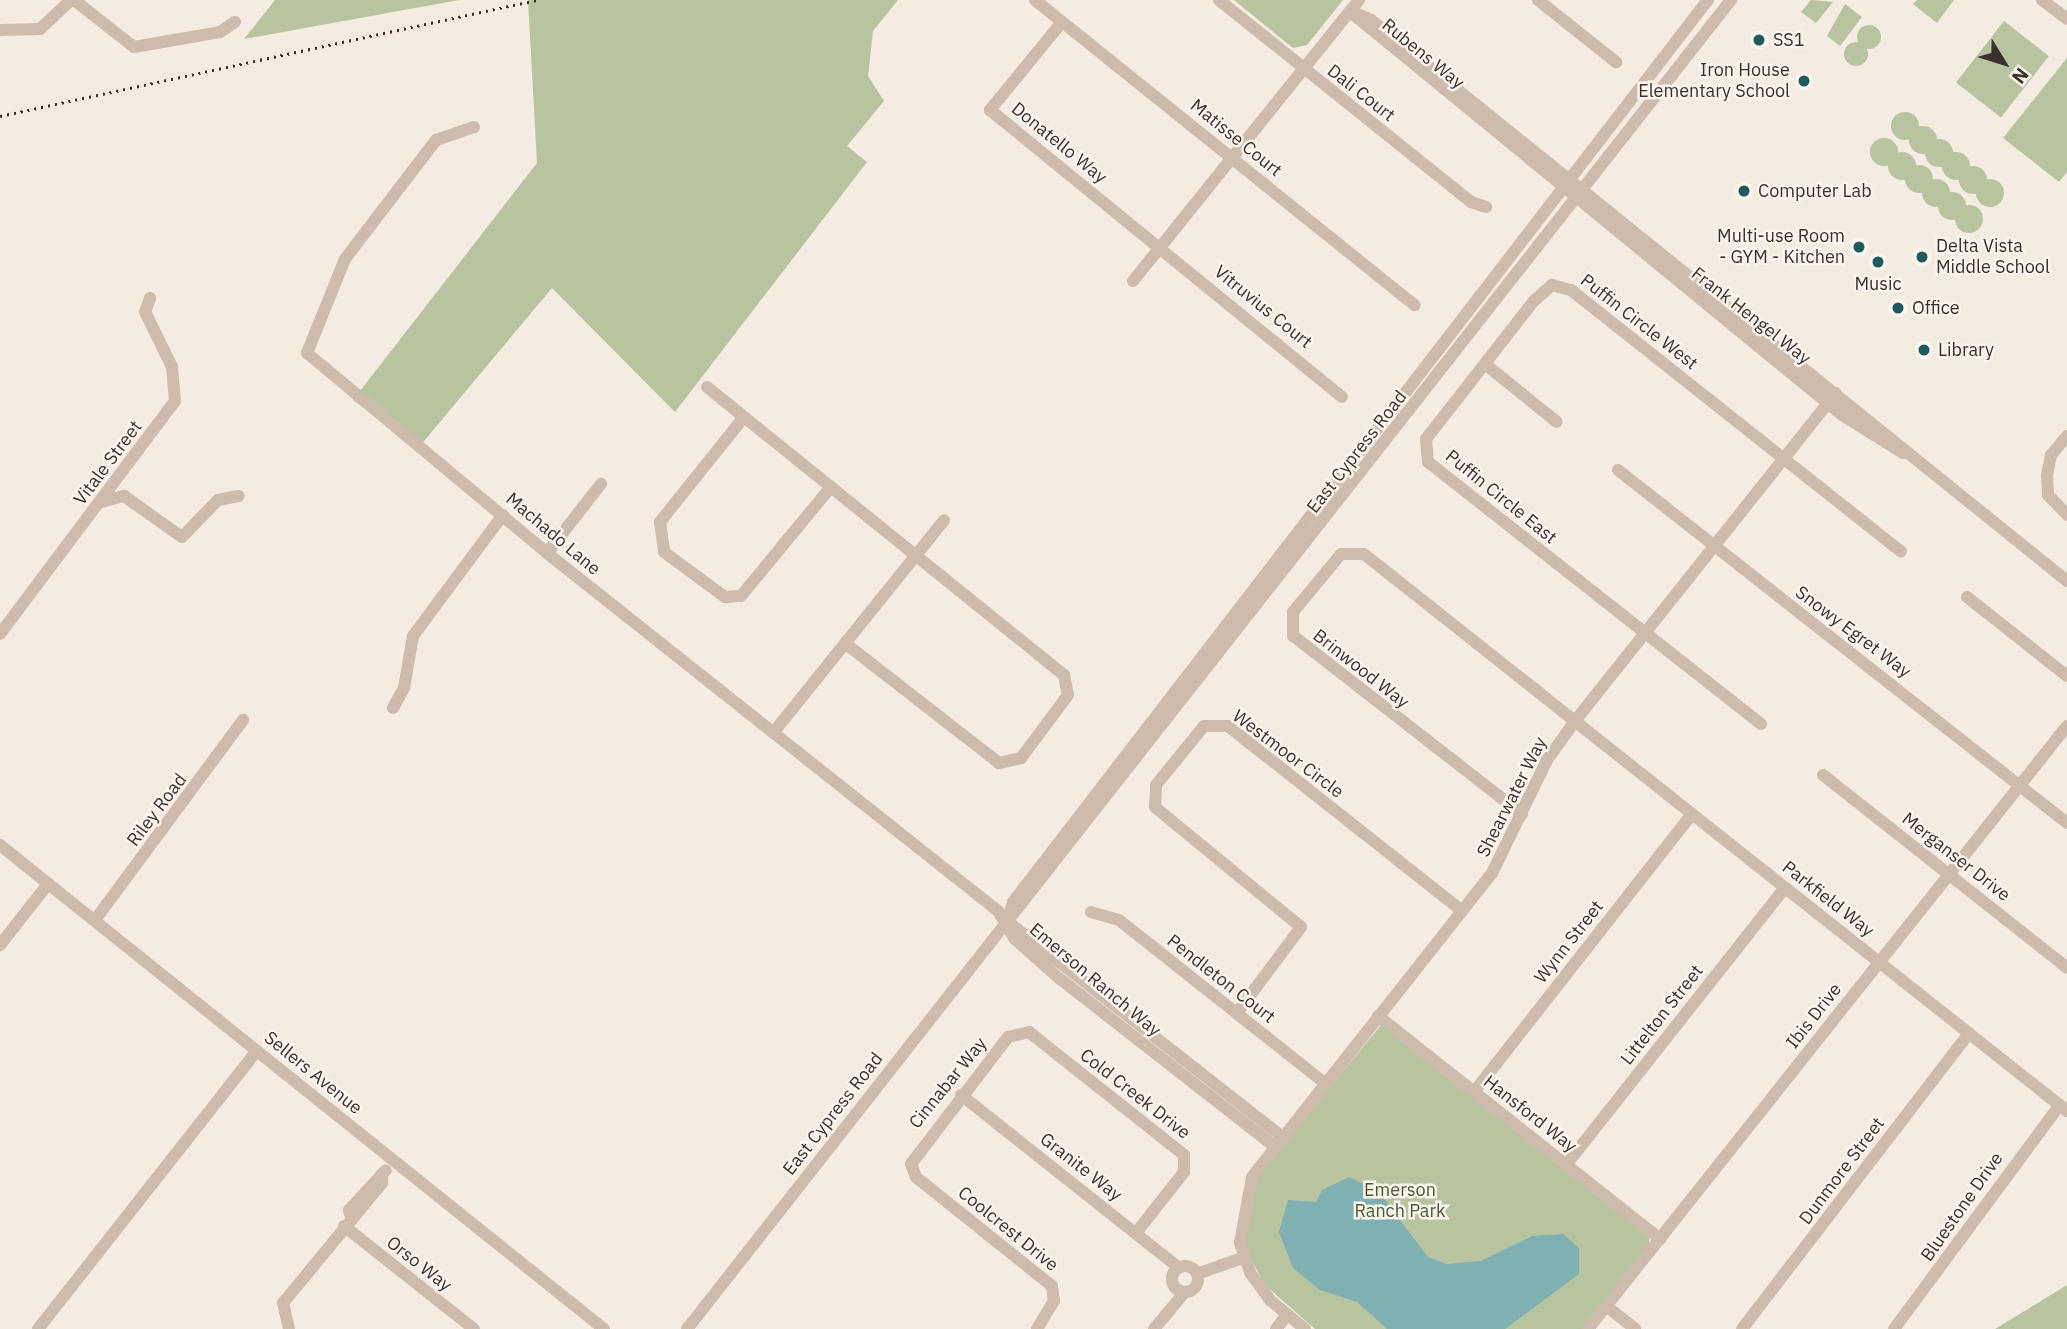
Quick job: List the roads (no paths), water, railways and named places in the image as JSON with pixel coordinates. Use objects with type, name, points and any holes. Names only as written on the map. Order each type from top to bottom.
[{"type":"street","points":[[0,30],[40,29],[73,0],[134,47],[220,32],[235,22]]},
{"type":"street","name":"Matisse Court","points":[[1035,0],[1415,305]]},
{"type":"street","name":"Dali Court","points":[[1219,0],[1304,70],[1486,207]]},
{"type":"street","points":[[1133,281],[1359,0]]},
{"type":"street","points":[[1538,0],[1616,62]]},
{"type":"street","name":"East Cypress Road","points":[[1007,922],[1013,902],[1708,0]]},
{"type":"street","name":"East Cypress Road","points":[[687,1329],[1731,0]]},
{"type":"street","points":[[2042,0],[2067,19]]},
{"type":"street","name":"Rubens Way","points":[[1351,11],[1371,20],[1579,195]]},
{"type":"street","name":"Donatello Way","points":[[1062,22],[990,110],[1161,247]]},
{"type":"street","name":"Machado Lane","points":[[474,127],[436,140],[345,259],[307,353],[547,553],[1007,922]]},
{"type":"street","name":"Frank Hengel Way","points":[[1579,195],[2067,581]]},
{"type":"street","name":"Vitruvius Court","points":[[1161,247],[1342,397]]},
{"type":"street","name":"Puffin Circle West","points":[[1485,364],[1545,290],[1559,284],[1783,458]]},
{"type":"street","name":"Vitale Street","points":[[0,635],[175,401],[172,367],[145,312],[150,298]]},
{"type":"street","points":[[1485,364],[1558,422]]},
{"type":"street","name":"Puffin Circle East","points":[[1485,364],[1426,439],[1428,462],[1761,724]]},
{"type":"street","points":[[707,387],[1064,675],[1065,703],[1021,758],[999,763],[845,643]]},
{"type":"street","name":"Shearwater Way","points":[[1305,1329],[1270,1300],[1245,1257],[1242,1207],[1252,1177],[1507,852],[1522,814],[1575,721],[1833,397]]},
{"type":"street","points":[[744,417],[660,522],[664,552],[725,597],[741,596],[831,486]]},
{"type":"street","points":[[2067,436],[2052,455],[2047,475],[2048,495],[2067,515]]},
{"type":"street","points":[[1783,458],[1901,552]]},
{"type":"street","name":"Snowy Egret Way","points":[[1618,470],[2067,823]]},
{"type":"street","points":[[547,553],[601,485]]},
{"type":"street","points":[[101,502],[124,496],[182,537],[218,500],[239,496]]},
{"type":"street","points":[[393,708],[404,688],[413,636],[503,515]]},
{"type":"street","points":[[773,733],[944,520]]},
{"type":"street","name":"Brinwood Way","points":[[1522,814],[1298,641],[1289,628],[1293,612],[1335,559],[1356,551],[1575,721]]},
{"type":"street","points":[[1967,597],[2067,676]]},
{"type":"street","name":"Riley Road","points":[[95,920],[243,720]]},
{"type":"street","name":"Parkfield Way","points":[[1575,721],[2063,1108]]},
{"type":"street","name":"Westmoor Circle","points":[[1237,1013],[1301,926],[1154,807],[1156,785],[1204,726],[1228,726],[1462,911]]},
{"type":"street","name":"Ibis Drive","points":[[1588,1329],[2067,726]]},
{"type":"street","name":"Merganser Drive","points":[[1823,775],[2067,968]]},
{"type":"street","name":"Wynn Street","points":[[1474,1092],[1692,814]]},
{"type":"street","name":"Sellers Avenue","points":[[0,845],[604,1329]]},
{"type":"street","points":[[0,945],[48,884]]},
{"type":"street","name":"Littelton Street","points":[[1566,1165],[1785,888]]},
{"type":"street","name":"Pendleton Court","points":[[1091,912],[1119,920],[1325,1083]]},
{"type":"street","name":"Emerson Ranch Way","points":[[1007,922],[1278,1142]]},
{"type":"street","name":"Hansford Way","points":[[1378,1016],[1660,1239]]},
{"type":"street","name":"Cinnabar Way","points":[[911,1164],[961,1095],[1020,1029]]},
{"type":"street","name":"Cold Creek Drive","points":[[1020,1029],[1184,1155],[1184,1172],[1136,1233]]},
{"type":"street","name":"Dunmore Street","points":[[1742,1329],[1969,1033]]},
{"type":"street","points":[[37,1328],[257,1051]]},
{"type":"street","name":"Granite Way","points":[[961,1095],[1179,1268]]},
{"type":"street","name":"Bluestone Drive","points":[[1894,1329],[2063,1108]]},
{"type":"street","points":[[289,1329],[281,1312],[347,1222],[349,1210],[393,1160]]},
{"type":"street","name":"Coolcrest Drive","points":[[911,1164],[916,1177],[1052,1286],[1054,1301],[1037,1329]]},
{"type":"street","name":"Orso Way","points":[[347,1222],[474,1329]]},
{"type":"street","points":[[1185,1292],[1173,1282],[1179,1268],[1197,1274],[1245,1257]]},
{"type":"street","points":[[1154,1329],[1185,1292],[1196,1286],[1197,1274]]},
{"type":"street","points":[[1606,1306],[1635,1329]]},
{"type":"street","points":[[1276,1329],[1287,1315]]},
{"type":"water","points":[[1349,1177],[1378,1191],[1428,1257],[1447,1264],[1481,1261],[1532,1236],[1563,1234],[1579,1248],[1579,1274],[1505,1329],[1387,1329],[1357,1302],[1320,1290],[1293,1268],[1279,1232],[1288,1200],[1316,1202],[1322,1190]]},
{"type":"railway","points":[[0,116],[537,0]]},
{"type":"place","name":"SS1","points":[[1759,40]]},
{"type":"place","name":"Iron House Elementary School","points":[[1804,81]]},
{"type":"place","name":"Computer Lab","points":[[1744,191]]},
{"type":"place","name":"Multi-use Room - GYM - Kitchen","points":[[1859,247]]},
{"type":"place","name":"Delta Vista Middle School","points":[[1922,257]]},
{"type":"place","name":"Music","points":[[1878,262]]},
{"type":"place","name":"Office","points":[[1898,308]]},
{"type":"place","name":"Library","points":[[1924,350]]},
{"type":"park label","name":"Emerson Ranch Park","points":[[1400,1201]]}]
